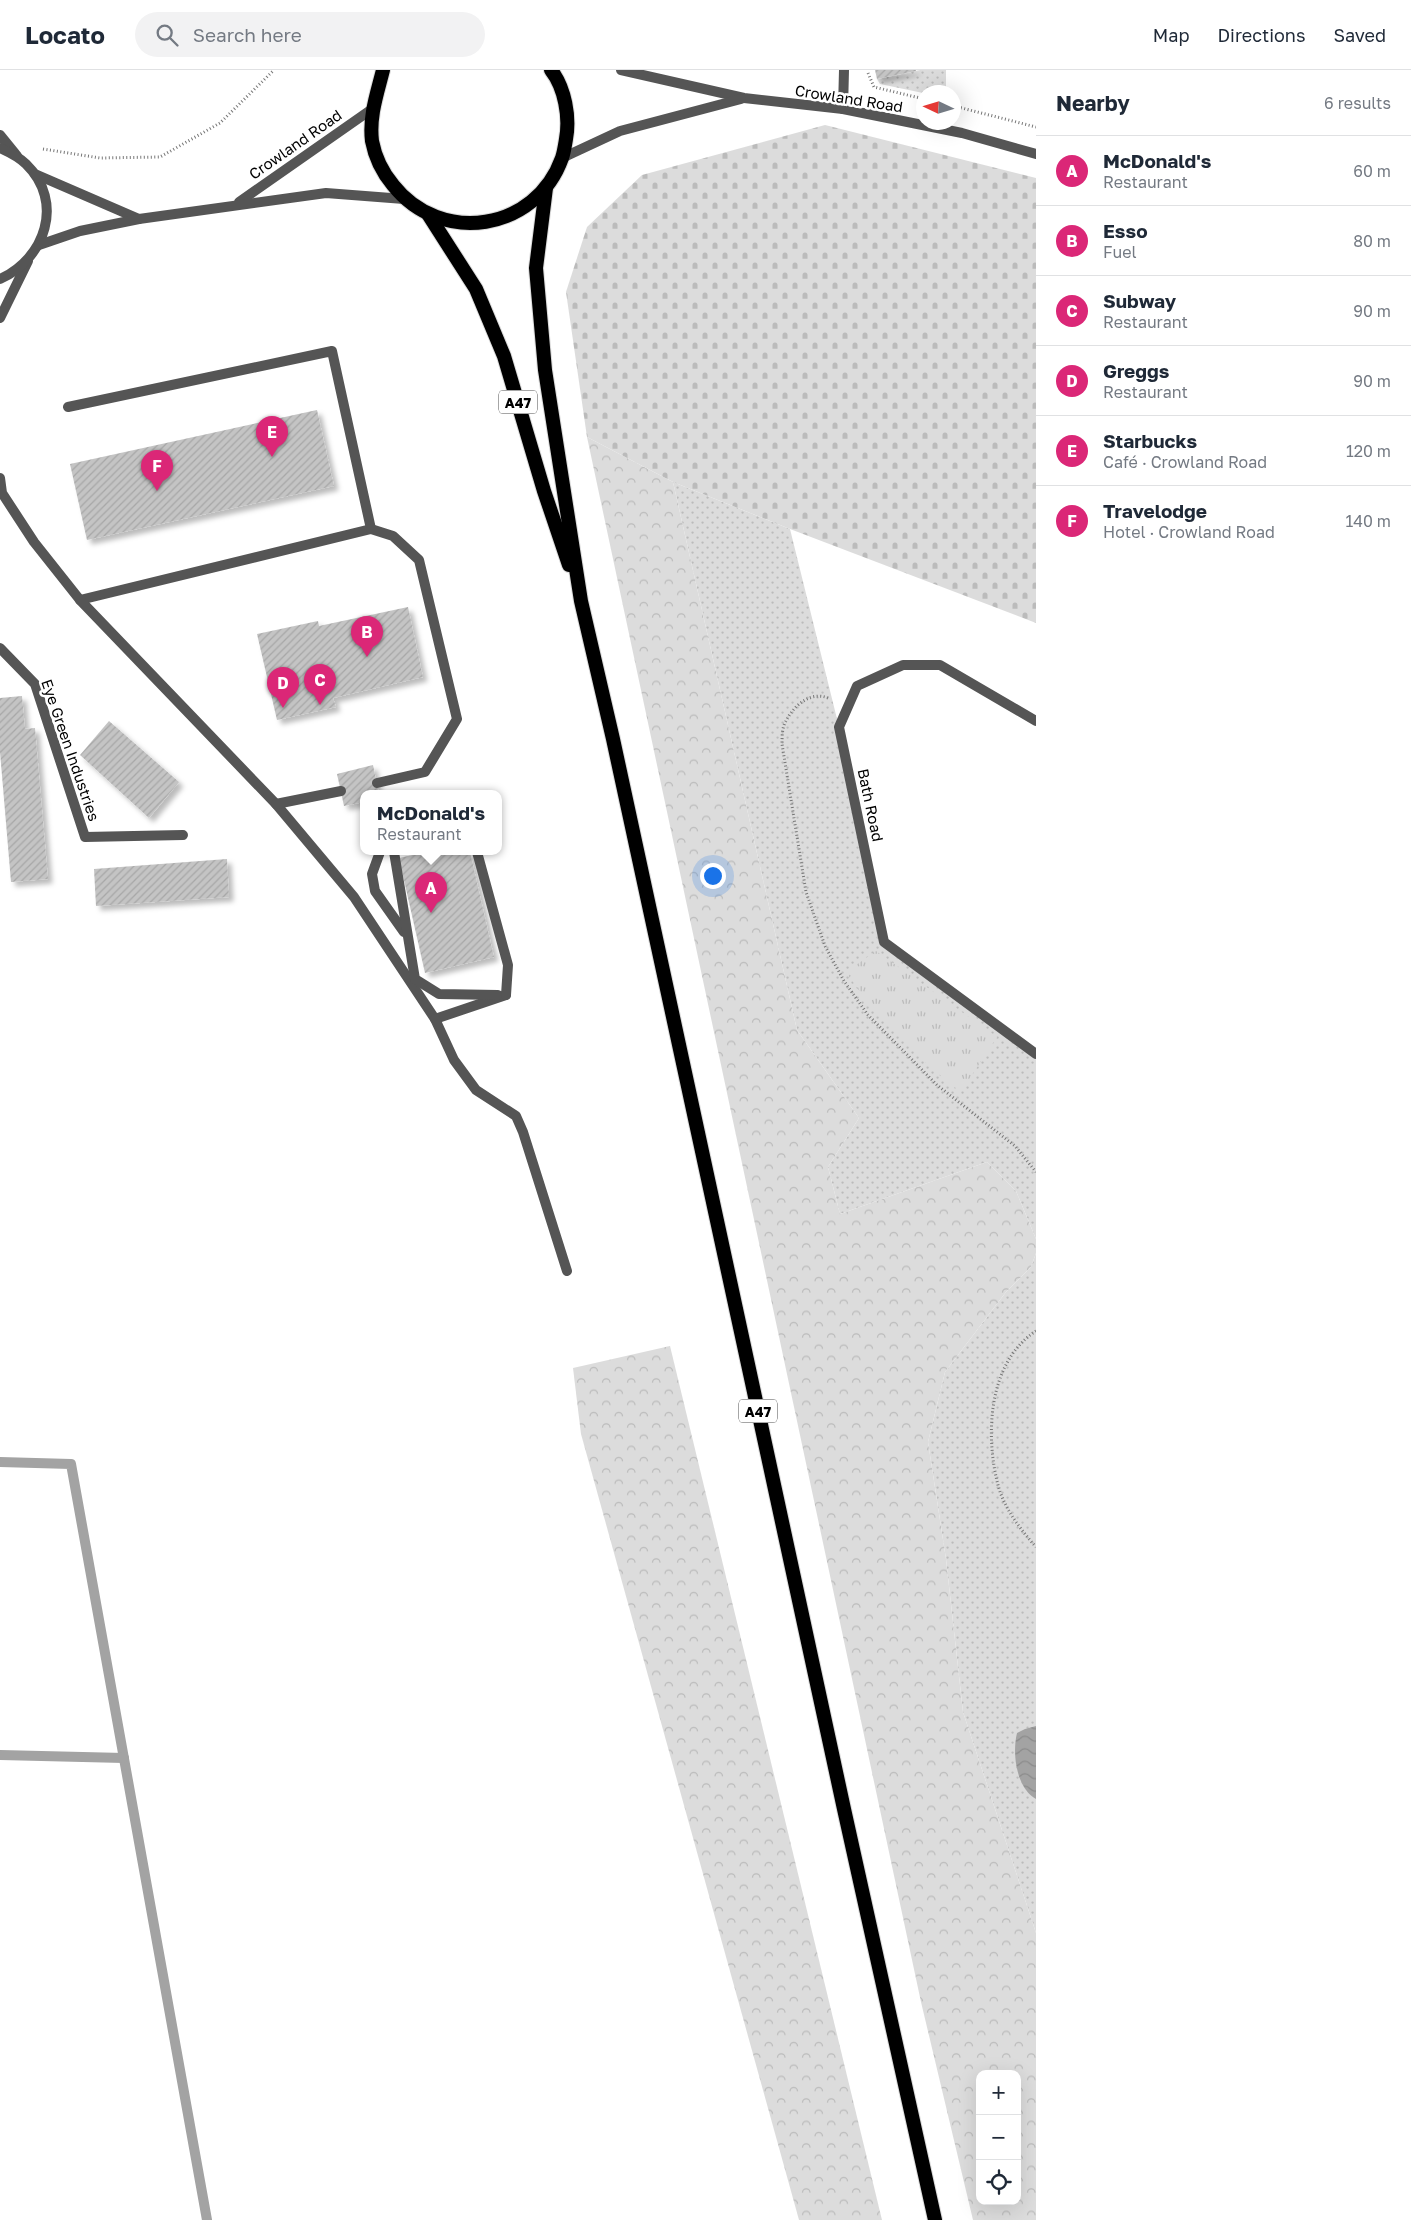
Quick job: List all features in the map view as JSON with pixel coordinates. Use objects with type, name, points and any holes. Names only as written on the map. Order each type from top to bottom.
[{"type":"highway","points":[[383,70],[372,109],[372,142],[383,173],[404,199],[428,214],[450,222],[474,224],[501,218],[525,206],[546,188],[562,158],[568,129],[565,100],[551,70]]},
{"type":"highway","points":[[379,86],[389,70]]},
{"type":"highway","name":"A47","points":[[546,188],[536,268],[545,370],[581,601],[622,778],[844,1809],[935,2220]]},
{"type":"highway","name":"A47","points":[[428,214],[476,289],[504,356],[544,491],[581,601]]},
{"type":"street","name":"Crowland Road","points":[[621,70],[744,98],[843,110],[962,133],[1036,154]]},
{"type":"street","points":[[843,110],[844,70]]},
{"type":"street","name":"Crowland Road","points":[[562,158],[620,131],[744,98]]},
{"type":"street","name":"Crowland Road","points":[[236,204],[372,109]]},
{"type":"street","points":[[0,134],[17,156],[35,174],[43,191],[46,209],[45,228],[39,245],[28,261],[0,318]]},
{"type":"street","points":[[0,148],[17,156]]},
{"type":"street","points":[[35,174],[139,219]]},
{"type":"street","name":"Crowland Road","points":[[39,245],[80,231],[139,219],[236,204],[326,193],[404,199]]},
{"type":"street","points":[[0,279],[14,273],[28,261]]},
{"type":"street","points":[[68,407],[332,351],[371,528]]},
{"type":"street","points":[[0,478],[1,494],[34,542],[80,600],[276,804],[354,897],[435,1019],[454,1060],[476,1090],[516,1116],[567,1271]]},
{"type":"street","points":[[80,600],[371,528],[393,536],[419,560],[458,719],[426,772],[377,783]]},
{"type":"street","name":"Eye Green Industries","points":[[0,648],[35,684],[85,837],[183,835]]},
{"type":"street","name":"Bath Road","points":[[1036,721],[940,665],[903,665],[857,686],[839,727],[884,942],[1036,1054]]},
{"type":"street","points":[[276,804],[340,791]]},
{"type":"street","points":[[379,855],[372,874],[375,891],[406,935]]},
{"type":"street","points":[[394,855],[406,935],[415,979],[439,994],[506,995]]},
{"type":"street","points":[[478,855],[508,965],[506,995]]},
{"type":"street","points":[[435,1019],[506,995]]},
{"type":"path","points":[[39,148],[100,158],[160,157],[220,123],[274,70]]},
{"type":"path","points":[[867,70],[868,77],[874,87],[916,97]]},
{"type":"path","points":[[961,108],[1036,127]]},
{"type":"path","points":[[1036,1331],[1023,1340],[1004,1369],[995,1399],[990,1426],[998,1487],[1018,1526],[1036,1547]]},
{"type":"green space","points":[[920,70],[946,70],[946,85],[916,85],[916,92],[880,84],[877,79]]},
{"type":"green space","points":[[825,125],[1036,178],[1036,623],[673,482],[587,437],[566,292],[587,227],[642,175]]},
{"type":"green space","points":[[587,437],[673,482],[797,1030],[859,1118],[828,1167],[840,1214],[987,1162],[1016,1191],[1036,1239],[1036,1253],[1031,1267],[1006,1292],[945,1372],[928,1442],[946,1559],[963,1712],[1036,1933],[1036,2220],[973,2220],[921,2002]]},
{"type":"green space","points":[[673,482],[790,529],[839,727],[884,942],[1036,1054],[1036,1239],[1016,1191],[987,1162],[840,1214],[828,1167],[859,1118],[797,1030]]},
{"type":"green space","points":[[876,951],[997,1037],[960,1093],[929,1066],[873,1010],[846,972]]},
{"type":"green space","points":[[1036,1253],[1036,1933],[963,1712],[946,1559],[928,1442],[945,1372],[1006,1292],[1031,1267]]},
{"type":"green space","points":[[670,1346],[882,2220],[799,2220],[581,1434],[573,1368]]},
{"type":"water","points":[[1036,1726],[1036,1799],[1029,1794],[1020,1779],[1015,1750],[1017,1733]]},
{"type":"building","points":[[875,70],[916,70],[916,71],[877,79]]},
{"type":"building","points":[[317,410],[334,486],[87,540],[70,464]]},
{"type":"building","points":[[408,607],[423,677],[333,698],[336,707],[277,720],[257,634],[318,621],[319,626]]},
{"type":"building","points":[[22,696],[25,729],[35,728],[48,879],[11,882],[0,752],[0,698]]},
{"type":"building","points":[[109,721],[179,782],[149,818],[80,755]]},
{"type":"building","points":[[373,765],[378,790],[360,790],[360,803],[344,806],[337,774]]},
{"type":"building","points":[[412,855],[471,855],[494,957],[425,973],[399,858]]},
{"type":"building","points":[[227,859],[229,897],[96,906],[94,869]]},
{"type":"waterway","points":[[0,1462],[71,1464],[207,2220]]},
{"type":"waterway","points":[[0,1755],[124,1758]]},
{"type":"place","name":"Starbucks","points":[[272,457]]},
{"type":"place","name":"Travelodge","points":[[157,491]]},
{"type":"place","name":"Esso","points":[[367,657]]},
{"type":"place","name":"Subway","points":[[320,705]]},
{"type":"place","name":"Greggs","points":[[283,708]]},
{"type":"place","name":"McDonald's","points":[[431,913]]}]
